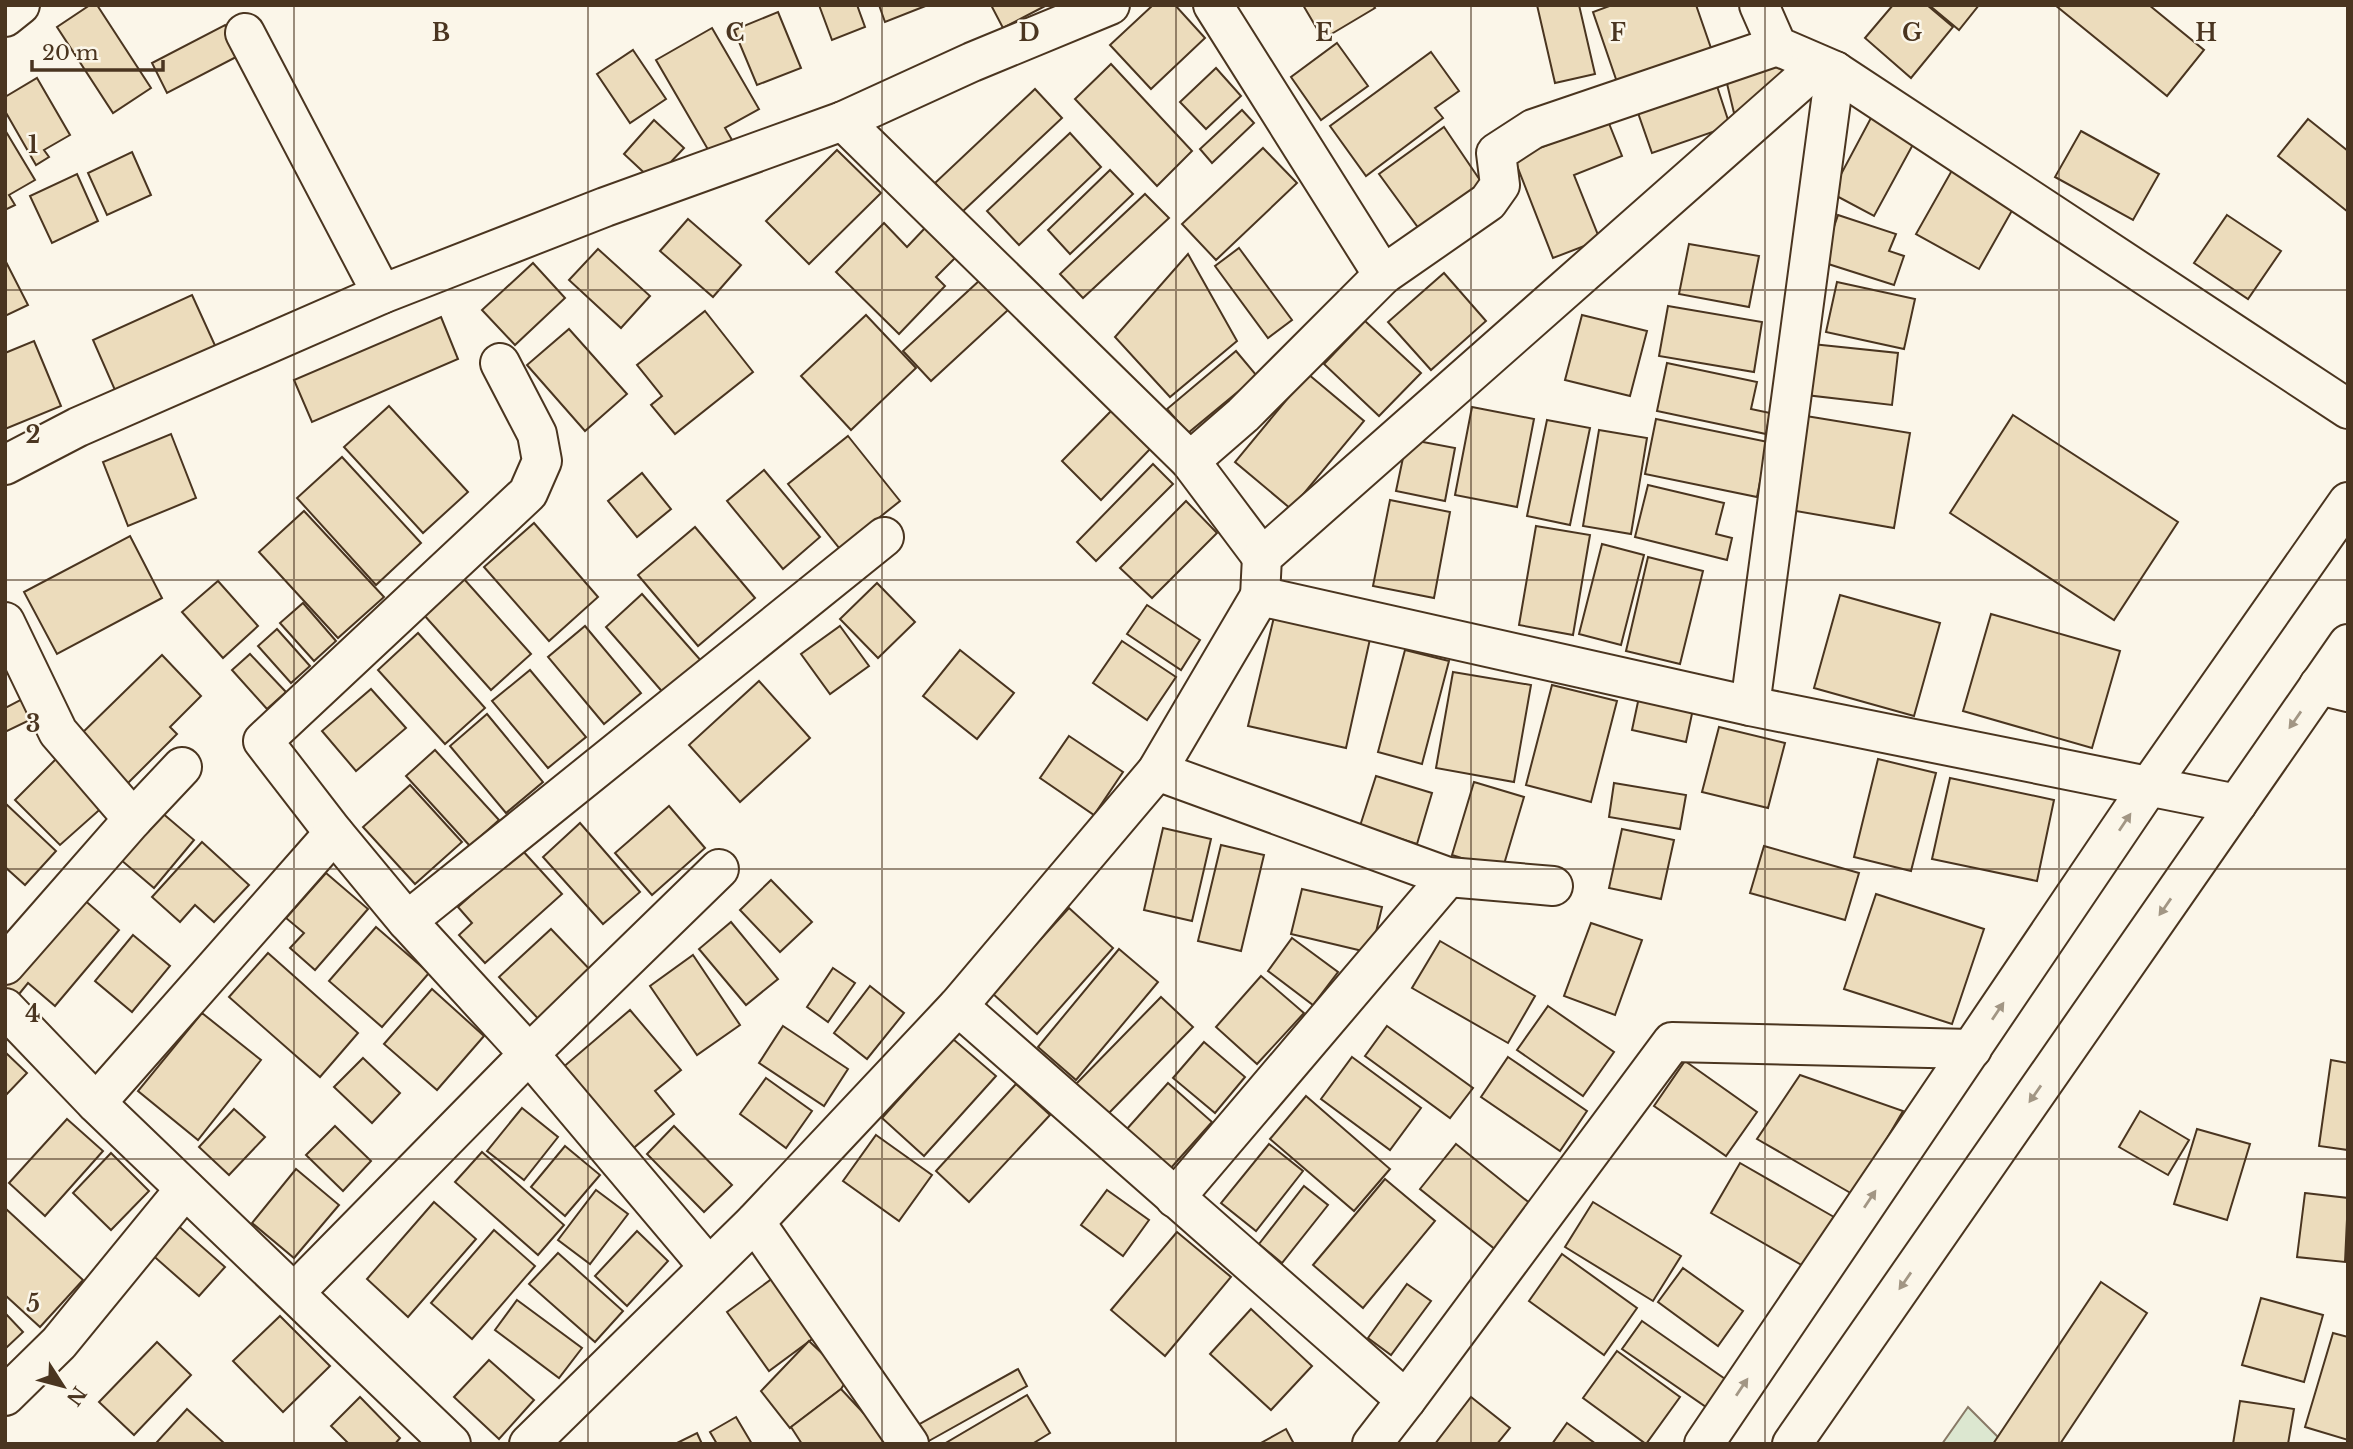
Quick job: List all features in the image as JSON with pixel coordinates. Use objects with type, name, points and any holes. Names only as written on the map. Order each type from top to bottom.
[{"type":"street","points":[[5,17],[20,5]]},
{"type":"street","points":[[5,465],[78,427],[382,293],[605,207],[843,121],[972,62],[1110,5]]},
{"type":"street","points":[[1213,5],[1383,275]]},
{"type":"street","points":[[1759,5],[1777,46]]},
{"type":"street","points":[[245,33],[382,293]]},
{"type":"street","points":[[1190,461],[1243,415],[1383,275],[1488,202],[1500,185],[1496,153],[1533,129],[1777,46],[1827,68],[2348,409]]},
{"type":"street","points":[[1262,557],[1827,68]]},
{"type":"street","points":[[1750,706],[1827,68]]},
{"type":"street","points":[[528,1444],[755,1222],[958,1006],[1157,771],[1259,596],[1262,557],[1190,461],[843,121]]},
{"type":"street","points":[[500,363],[537,434],[542,461],[528,493],[263,741],[407,921],[529,1054],[709,1267]]},
{"type":"street","points":[[1704,1444],[2149,786],[2348,502]]},
{"type":"street","points":[[407,921],[884,537]]},
{"type":"street","points":[[1259,596],[1750,706],[2237,804]]},
{"type":"street","points":[[5,622],[58,732],[133,819]]},
{"type":"street","points":[[1791,1444],[2237,804],[2334,688],[2348,644]]},
{"type":"street","points":[[5,965],[133,819],[183,767]]},
{"type":"street","points":[[1157,771],[1448,877],[1553,886]]},
{"type":"street","points":[[96,1103],[334,833]]},
{"type":"street","points":[[295,1292],[529,1054],[719,869]]},
{"type":"street","points":[[1175,1198],[1448,877]]},
{"type":"street","points":[[958,1006],[1406,1400]]},
{"type":"street","points":[[5,1008],[96,1103],[451,1444]]},
{"type":"street","points":[[1372,1444],[1672,1042],[1972,1049]]},
{"type":"street","points":[[5,1396],[59,1343],[186,1189]]},
{"type":"street","points":[[755,1222],[908,1444]]},
{"type":"green space","points":[[1968,1407],[2005,1444],[1942,1444]]},
{"type":"building","points":[[90,5],[97,5],[151,88],[113,113],[57,27]]},
{"type":"building","points":[[819,5],[857,5],[865,27],[832,40]]},
{"type":"building","points":[[879,5],[928,5],[885,22]]},
{"type":"building","points":[[991,5],[1047,5],[1003,28]]},
{"type":"building","points":[[1153,5],[1175,5],[1205,38],[1151,89],[1110,45]]},
{"type":"building","points":[[1303,5],[1373,5],[1375,8],[1323,39]]},
{"type":"building","points":[[1537,5],[1579,5],[1595,74],[1555,83]]},
{"type":"building","points":[[1612,5],[1696,5],[1712,51],[1618,85],[1593,12]]},
{"type":"building","points":[[1893,5],[1927,5],[1953,27],[1911,78],[1865,38]]},
{"type":"building","points":[[1929,5],[1979,5],[1959,30]]},
{"type":"building","points":[[2055,5],[2149,5],[2204,50],[2167,96]]},
{"type":"building","points":[[778,12],[801,68],[757,85],[734,30]]},
{"type":"building","points":[[225,25],[240,55],[167,93],[152,63]]},
{"type":"building","points":[[712,28],[759,109],[725,128],[732,140],[710,153],[656,60]]},
{"type":"building","points":[[1337,43],[1368,86],[1321,120],[1291,77]]},
{"type":"building","points":[[633,50],[666,99],[630,123],[597,74]]},
{"type":"building","points":[[1431,52],[1459,91],[1435,108],[1443,118],[1366,176],[1330,126]]},
{"type":"building","points":[[1779,56],[1787,88],[1752,109],[1734,113],[1724,71]]},
{"type":"building","points":[[1111,64],[1192,151],[1157,186],[1075,99]]},
{"type":"building","points":[[1216,68],[1241,96],[1206,129],[1180,102]]},
{"type":"building","points":[[37,78],[70,135],[44,150],[49,157],[36,165],[5,111],[5,97]]},
{"type":"building","points":[[1716,83],[1730,126],[1652,153],[1637,110]]},
{"type":"building","points":[[1035,89],[1062,118],[962,212],[935,183]]},
{"type":"building","points":[[1242,110],[1254,123],[1212,163],[1200,149]]},
{"type":"building","points":[[1872,116],[1916,139],[1874,216],[1831,193]]},
{"type":"building","points":[[2308,119],[2348,151],[2348,212],[2278,156]]},
{"type":"building","points":[[654,120],[684,148],[653,181],[624,154]]},
{"type":"building","points":[[1608,121],[1622,156],[1574,175],[1600,240],[1553,258],[1514,158]]},
{"type":"building","points":[[1444,127],[1488,192],[1425,237],[1379,174]]},
{"type":"building","points":[[5,130],[35,180],[9,195],[15,205],[5,210]]},
{"type":"building","points":[[2081,131],[2159,174],[2133,220],[2055,177]]},
{"type":"building","points":[[1070,133],[1101,167],[1019,245],[987,211]]},
{"type":"building","points":[[1263,148],[1297,183],[1216,260],[1182,224]]},
{"type":"building","points":[[837,150],[881,193],[809,264],[766,221]]},
{"type":"building","points":[[132,152],[151,195],[107,215],[88,173]]},
{"type":"building","points":[[1955,165],[2018,200],[1979,269],[1916,234]]},
{"type":"building","points":[[1110,170],[1133,194],[1070,254],[1048,230]]},
{"type":"building","points":[[77,174],[98,221],[52,243],[30,196]]},
{"type":"building","points":[[1145,194],[1169,218],[1083,298],[1060,274]]},
{"type":"building","points":[[1838,215],[1896,234],[1889,251],[1904,256],[1894,285],[1822,262]]},
{"type":"building","points":[[2227,215],[2281,251],[2248,299],[2194,263]]},
{"type":"building","points":[[688,219],[741,265],[713,297],[660,251]]},
{"type":"building","points":[[884,223],[907,247],[925,228],[955,258],[936,277],[945,286],[899,334],[836,272]]},
{"type":"building","points":[[1689,244],[1759,256],[1749,307],[1679,294]]},
{"type":"building","points":[[1239,248],[1292,320],[1268,338],[1215,266]]},
{"type":"building","points":[[598,249],[650,296],[621,328],[569,280]]},
{"type":"building","points":[[1188,254],[1237,341],[1170,397],[1115,337]]},
{"type":"building","points":[[5,260],[28,305],[5,316]]},
{"type":"building","points":[[533,263],[565,298],[515,345],[482,310]]},
{"type":"building","points":[[1444,273],[1486,321],[1431,370],[1388,322]]},
{"type":"building","points":[[980,280],[1008,310],[931,381],[903,351]]},
{"type":"building","points":[[1837,282],[1915,299],[1904,349],[1826,332]]},
{"type":"building","points":[[192,295],[218,352],[118,397],[93,340]]},
{"type":"building","points":[[1668,306],[1762,322],[1754,372],[1659,356]]},
{"type":"building","points":[[705,311],[753,372],[675,434],[651,405],[662,396],[637,365]]},
{"type":"building","points":[[866,315],[916,368],[851,430],[801,376]]},
{"type":"building","points":[[1582,315],[1647,331],[1630,396],[1565,380]]},
{"type":"building","points":[[441,317],[458,359],[312,422],[294,380]]},
{"type":"building","points":[[1365,321],[1421,373],[1379,416],[1324,364]]},
{"type":"building","points":[[569,329],[627,394],[585,431],[527,365]]},
{"type":"building","points":[[34,341],[61,406],[5,429],[5,353]]},
{"type":"building","points":[[1812,344],[1898,353],[1892,405],[1806,395]]},
{"type":"building","points":[[1236,351],[1257,376],[1188,433],[1167,409]]},
{"type":"building","points":[[1667,363],[1757,382],[1751,409],[1770,413],[1766,434],[1657,411]]},
{"type":"building","points":[[1308,374],[1364,421],[1291,509],[1235,462]]},
{"type":"building","points":[[389,406],[468,492],[423,533],[344,447]]},
{"type":"building","points":[[1472,407],[1534,419],[1517,507],[1455,495]]},
{"type":"building","points":[[1113,409],[1151,448],[1101,500],[1062,461]]},
{"type":"building","points":[[2013,415],[2178,522],[2114,620],[1950,513]]},
{"type":"building","points":[[1806,416],[1910,433],[1894,528],[1790,510]]},
{"type":"building","points":[[1656,419],[1768,442],[1757,497],[1645,474]]},
{"type":"building","points":[[1547,420],[1590,428],[1570,525],[1527,516]]},
{"type":"building","points":[[1599,430],[1647,438],[1631,534],[1583,526]]},
{"type":"building","points":[[171,434],[196,498],[128,526],[103,462]]},
{"type":"building","points":[[848,436],[900,501],[840,549],[788,484]]},
{"type":"building","points":[[1407,439],[1455,448],[1445,501],[1396,491]]},
{"type":"building","points":[[342,457],[421,543],[376,585],[297,498]]},
{"type":"building","points":[[1153,464],[1173,484],[1096,561],[1077,542]]},
{"type":"building","points":[[764,470],[820,537],[783,569],[727,501]]},
{"type":"building","points":[[642,473],[671,509],[637,537],[608,501]]},
{"type":"building","points":[[1648,485],[1724,503],[1716,534],[1732,538],[1727,560],[1635,537]]},
{"type":"building","points":[[1390,500],[1450,512],[1434,598],[1373,586]]},
{"type":"building","points":[[1186,501],[1217,533],[1152,598],[1120,568]]},
{"type":"building","points":[[304,511],[384,597],[338,638],[259,552]]},
{"type":"building","points":[[534,523],[598,597],[549,641],[484,567]]},
{"type":"building","points":[[1536,526],[1590,535],[1573,635],[1519,625]]},
{"type":"building","points":[[695,527],[755,598],[698,646],[638,575]]},
{"type":"building","points":[[130,536],[162,598],[57,654],[24,592]]},
{"type":"building","points":[[1602,544],[1644,555],[1621,645],[1579,634]]},
{"type":"building","points":[[1648,557],[1703,571],[1680,664],[1626,651]]},
{"type":"building","points":[[464,579],[531,654],[491,690],[424,615]]},
{"type":"building","points":[[218,581],[258,626],[223,658],[182,612]]},
{"type":"building","points":[[877,583],[915,622],[878,658],[840,619]]},
{"type":"building","points":[[642,594],[703,663],[666,696],[606,627]]},
{"type":"building","points":[[1840,595],[1940,623],[1914,716],[1814,688]]},
{"type":"building","points":[[303,603],[336,641],[314,661],[280,623]]},
{"type":"building","points":[[1147,605],[1200,640],[1181,670],[1127,634]]},
{"type":"building","points":[[1991,614],[2120,651],[2092,748],[1963,711]]},
{"type":"building","points":[[1274,617],[1370,639],[1346,748],[1248,726]]},
{"type":"building","points":[[585,626],[641,693],[604,724],[548,657]]},
{"type":"building","points":[[840,626],[869,666],[830,694],[801,654]]},
{"type":"building","points":[[277,629],[310,666],[291,683],[258,646]]},
{"type":"building","points":[[418,633],[485,708],[445,744],[378,670]]},
{"type":"building","points":[[1122,641],[1176,677],[1147,720],[1093,683]]},
{"type":"building","points":[[960,650],[1014,693],[977,739],[923,696]]},
{"type":"building","points":[[1405,650],[1449,661],[1422,764],[1378,752]]},
{"type":"building","points":[[250,654],[286,692],[267,709],[232,670]]},
{"type":"building","points":[[162,655],[201,696],[170,727],[177,734],[125,786],[78,737]]},
{"type":"building","points":[[530,670],[586,737],[548,768],[492,701]]},
{"type":"building","points":[[1453,672],[1531,685],[1514,782],[1436,768]]},
{"type":"building","points":[[759,681],[810,738],[740,802],[689,745]]},
{"type":"building","points":[[1552,685],[1617,701],[1591,802],[1526,785]]},
{"type":"building","points":[[371,689],[406,728],[356,771],[322,731]]},
{"type":"building","points":[[26,697],[36,717],[5,732],[5,708]]},
{"type":"building","points":[[1639,697],[1693,709],[1686,742],[1632,730]]},
{"type":"building","points":[[487,714],[543,782],[506,813],[450,746]]},
{"type":"building","points":[[1719,727],[1785,743],[1768,808],[1702,792]]},
{"type":"building","points":[[1069,736],[1123,772],[1094,815],[1040,778]]},
{"type":"building","points":[[435,750],[499,820],[470,846],[406,776]]},
{"type":"building","points":[[60,755],[106,804],[60,845],[15,800]]},
{"type":"building","points":[[1878,759],[1936,773],[1911,871],[1854,857]]},
{"type":"building","points":[[1376,776],[1432,793],[1417,844],[1360,826]]},
{"type":"building","points":[[1950,778],[2054,800],[2037,881],[1932,859]]},
{"type":"building","points":[[1474,782],[1524,797],[1502,871],[1452,855]]},
{"type":"building","points":[[1614,783],[1686,795],[1680,829],[1609,817]]},
{"type":"building","points":[[410,785],[462,842],[415,884],[363,827]]},
{"type":"building","points":[[5,803],[56,851],[25,885],[5,867]]},
{"type":"building","points":[[154,806],[194,840],[154,888],[114,854]]},
{"type":"building","points":[[669,806],[705,848],[652,895],[615,853]]},
{"type":"building","points":[[580,823],[640,892],[603,924],[543,857]]},
{"type":"building","points":[[1163,828],[1211,839],[1192,921],[1144,910]]},
{"type":"building","points":[[1622,829],[1674,840],[1661,899],[1609,888]]},
{"type":"building","points":[[202,842],[249,885],[214,922],[195,905],[180,922],[152,897]]},
{"type":"building","points":[[1221,845],[1264,855],[1241,951],[1198,941]]},
{"type":"building","points":[[1764,846],[1859,873],[1845,920],[1750,893]]},
{"type":"building","points":[[522,850],[562,894],[485,963],[459,935],[472,923],[458,907]]},
{"type":"building","points":[[326,873],[368,909],[315,970],[290,948],[304,933],[286,918]]},
{"type":"building","points":[[771,880],[812,922],[780,952],[740,910]]},
{"type":"building","points":[[1302,889],[1382,907],[1371,953],[1291,934]]},
{"type":"building","points":[[74,891],[119,930],[55,1006],[28,983],[11,1004],[5,999],[5,973]]},
{"type":"building","points":[[1876,894],[1984,929],[1952,1024],[1844,989]]},
{"type":"building","points":[[1069,908],[1113,948],[1037,1034],[992,993]]},
{"type":"building","points":[[731,922],[778,979],[746,1005],[699,949]]},
{"type":"building","points":[[1591,923],[1642,940],[1615,1015],[1564,996]]},
{"type":"building","points":[[376,927],[429,973],[382,1027],[329,981]]},
{"type":"building","points":[[551,929],[597,977],[546,1027],[499,977]]},
{"type":"building","points":[[133,935],[170,966],[132,1012],[95,981]]},
{"type":"building","points":[[1292,938],[1338,972],[1313,1005],[1268,971]]},
{"type":"building","points":[[1440,941],[1535,996],[1508,1043],[1412,988]]},
{"type":"building","points":[[1119,949],[1158,982],[1076,1080],[1038,1047]]},
{"type":"building","points":[[268,953],[358,1033],[320,1077],[229,997]]},
{"type":"building","points":[[693,955],[740,1025],[697,1055],[650,986]]},
{"type":"building","points":[[833,968],[855,983],[828,1022],[807,1007]]},
{"type":"building","points":[[1261,976],[1304,1013],[1257,1064],[1216,1027]]},
{"type":"building","points":[[870,986],[904,1013],[867,1059],[834,1033]]},
{"type":"building","points":[[432,989],[484,1036],[437,1090],[384,1044]]},
{"type":"building","points":[[1161,997],[1193,1027],[1107,1115],[1076,1084]]},
{"type":"building","points":[[1548,1006],[1614,1052],[1583,1096],[1517,1050]]},
{"type":"building","points":[[630,1010],[681,1070],[655,1091],[674,1114],[630,1151],[561,1069]]},
{"type":"building","points":[[202,1013],[261,1060],[198,1140],[138,1091]]},
{"type":"building","points":[[783,1026],[848,1069],[824,1106],[759,1063]]},
{"type":"building","points":[[1387,1026],[1473,1088],[1450,1118],[1365,1056]]},
{"type":"building","points":[[953,1039],[996,1076],[924,1156],[882,1118]]},
{"type":"building","points":[[1204,1042],[1245,1077],[1215,1113],[1173,1078]]},
{"type":"building","points":[[5,1052],[27,1073],[5,1096]]},
{"type":"building","points":[[1352,1057],[1421,1108],[1390,1150],[1321,1099]]},
{"type":"building","points":[[1508,1057],[1587,1111],[1560,1151],[1481,1097]]},
{"type":"building","points":[[363,1058],[400,1093],[372,1123],[334,1087]]},
{"type":"building","points":[[2331,1060],[2348,1063],[2348,1150],[2319,1146]]},
{"type":"building","points":[[1685,1061],[1757,1112],[1726,1156],[1654,1106]]},
{"type":"building","points":[[1800,1075],[1903,1111],[1854,1195],[1757,1139]]},
{"type":"building","points":[[766,1078],[812,1111],[786,1148],[740,1114]]},
{"type":"building","points":[[1168,1083],[1212,1122],[1170,1169],[1126,1130]]},
{"type":"building","points":[[1016,1084],[1050,1115],[969,1202],[936,1171]]},
{"type":"building","points":[[1306,1096],[1390,1169],[1354,1211],[1270,1139]]},
{"type":"building","points":[[522,1108],[558,1137],[524,1180],[487,1151]]},
{"type":"building","points":[[234,1109],[265,1137],[229,1175],[199,1147]]},
{"type":"building","points":[[2140,1111],[2189,1140],[2168,1175],[2119,1147]]},
{"type":"building","points":[[67,1119],[103,1151],[45,1216],[9,1183]]},
{"type":"building","points":[[335,1126],[371,1161],[343,1191],[306,1155]]},
{"type":"building","points":[[674,1126],[732,1185],[704,1212],[647,1154]]},
{"type":"building","points":[[2197,1129],[2250,1144],[2227,1220],[2174,1204]]},
{"type":"building","points":[[876,1135],[932,1175],[899,1221],[843,1181]]},
{"type":"building","points":[[1269,1144],[1303,1171],[1256,1231],[1221,1203]]},
{"type":"building","points":[[1456,1144],[1532,1205],[1496,1250],[1420,1189]]},
{"type":"building","points":[[565,1146],[600,1175],[565,1216],[531,1187]]},
{"type":"building","points":[[482,1152],[564,1225],[538,1255],[455,1182]]},
{"type":"building","points":[[111,1153],[149,1191],[111,1230],[73,1193]]},
{"type":"building","points":[[1740,1163],[1834,1217],[1805,1267],[1711,1213]]},
{"type":"building","points":[[296,1169],[339,1205],[294,1258],[252,1223]]},
{"type":"building","points":[[1385,1179],[1435,1221],[1363,1308],[1313,1265]]},
{"type":"building","points":[[1304,1186],[1328,1205],[1282,1263],[1259,1244]]},
{"type":"building","points":[[596,1190],[628,1214],[590,1264],[558,1240]]},
{"type":"building","points":[[1107,1190],[1149,1220],[1123,1256],[1081,1225]]},
{"type":"building","points":[[2305,1193],[2348,1198],[2345,1262],[2297,1257]]},
{"type":"building","points":[[434,1202],[476,1239],[408,1317],[367,1279]]},
{"type":"building","points":[[1593,1202],[1681,1256],[1653,1301],[1565,1247]]},
{"type":"building","points":[[5,1208],[83,1280],[40,1327],[5,1295]]},
{"type":"building","points":[[175,1223],[225,1267],[199,1296],[149,1252]]},
{"type":"building","points":[[494,1230],[535,1266],[472,1339],[431,1303]]},
{"type":"building","points":[[637,1231],[668,1261],[627,1306],[595,1276]]},
{"type":"building","points":[[1177,1232],[1231,1277],[1165,1356],[1111,1310]]},
{"type":"building","points":[[558,1253],[623,1311],[595,1342],[529,1284]]},
{"type":"building","points":[[1562,1254],[1637,1308],[1604,1355],[1529,1301]]},
{"type":"building","points":[[1683,1268],[1743,1311],[1718,1346],[1658,1302]]},
{"type":"building","points":[[777,1275],[819,1334],[769,1371],[727,1312]]},
{"type":"building","points":[[2101,1282],[2147,1313],[2060,1444],[1993,1444]]},
{"type":"building","points":[[1407,1284],[1431,1301],[1391,1355],[1368,1338]]},
{"type":"building","points":[[2261,1298],[2323,1315],[2304,1382],[2242,1365]]},
{"type":"building","points":[[517,1300],[582,1348],[559,1378],[495,1330]]},
{"type":"building","points":[[1251,1309],[1312,1366],[1271,1410],[1210,1354]]},
{"type":"building","points":[[5,1313],[23,1332],[5,1349]]},
{"type":"building","points":[[280,1316],[330,1366],[283,1412],[233,1361]]},
{"type":"building","points":[[1642,1321],[1728,1381],[1709,1409],[1622,1349]]},
{"type":"building","points":[[2333,1333],[2348,1337],[2348,1440],[2305,1427]]},
{"type":"building","points":[[809,1341],[848,1378],[841,1389],[790,1428],[761,1391]]},
{"type":"building","points":[[157,1342],[191,1375],[134,1435],[99,1402]]},
{"type":"building","points":[[1617,1351],[1680,1397],[1646,1444],[1583,1398]]},
{"type":"building","points":[[489,1360],[534,1400],[499,1439],[454,1397]]},
{"type":"building","points":[[1018,1369],[1027,1386],[927,1442],[918,1425]]},
{"type":"building","points":[[841,1389],[888,1444],[802,1444],[791,1427]]},
{"type":"building","points":[[1027,1395],[1050,1433],[1032,1444],[944,1444]]},
{"type":"building","points":[[360,1397],[400,1438],[395,1444],[349,1444],[331,1426]]},
{"type":"building","points":[[1471,1397],[1510,1428],[1497,1444],[1435,1444]]},
{"type":"building","points":[[2240,1401],[2294,1409],[2288,1444],[2233,1444]]},
{"type":"building","points":[[187,1409],[225,1444],[157,1442]]},
{"type":"building","points":[[736,1417],[752,1444],[717,1444],[710,1432]]},
{"type":"building","points":[[1567,1423],[1596,1444],[1552,1444]]},
{"type":"building","points":[[1286,1429],[1294,1444],[1259,1444]]},
{"type":"building","points":[[697,1433],[702,1444],[675,1444]]}]
